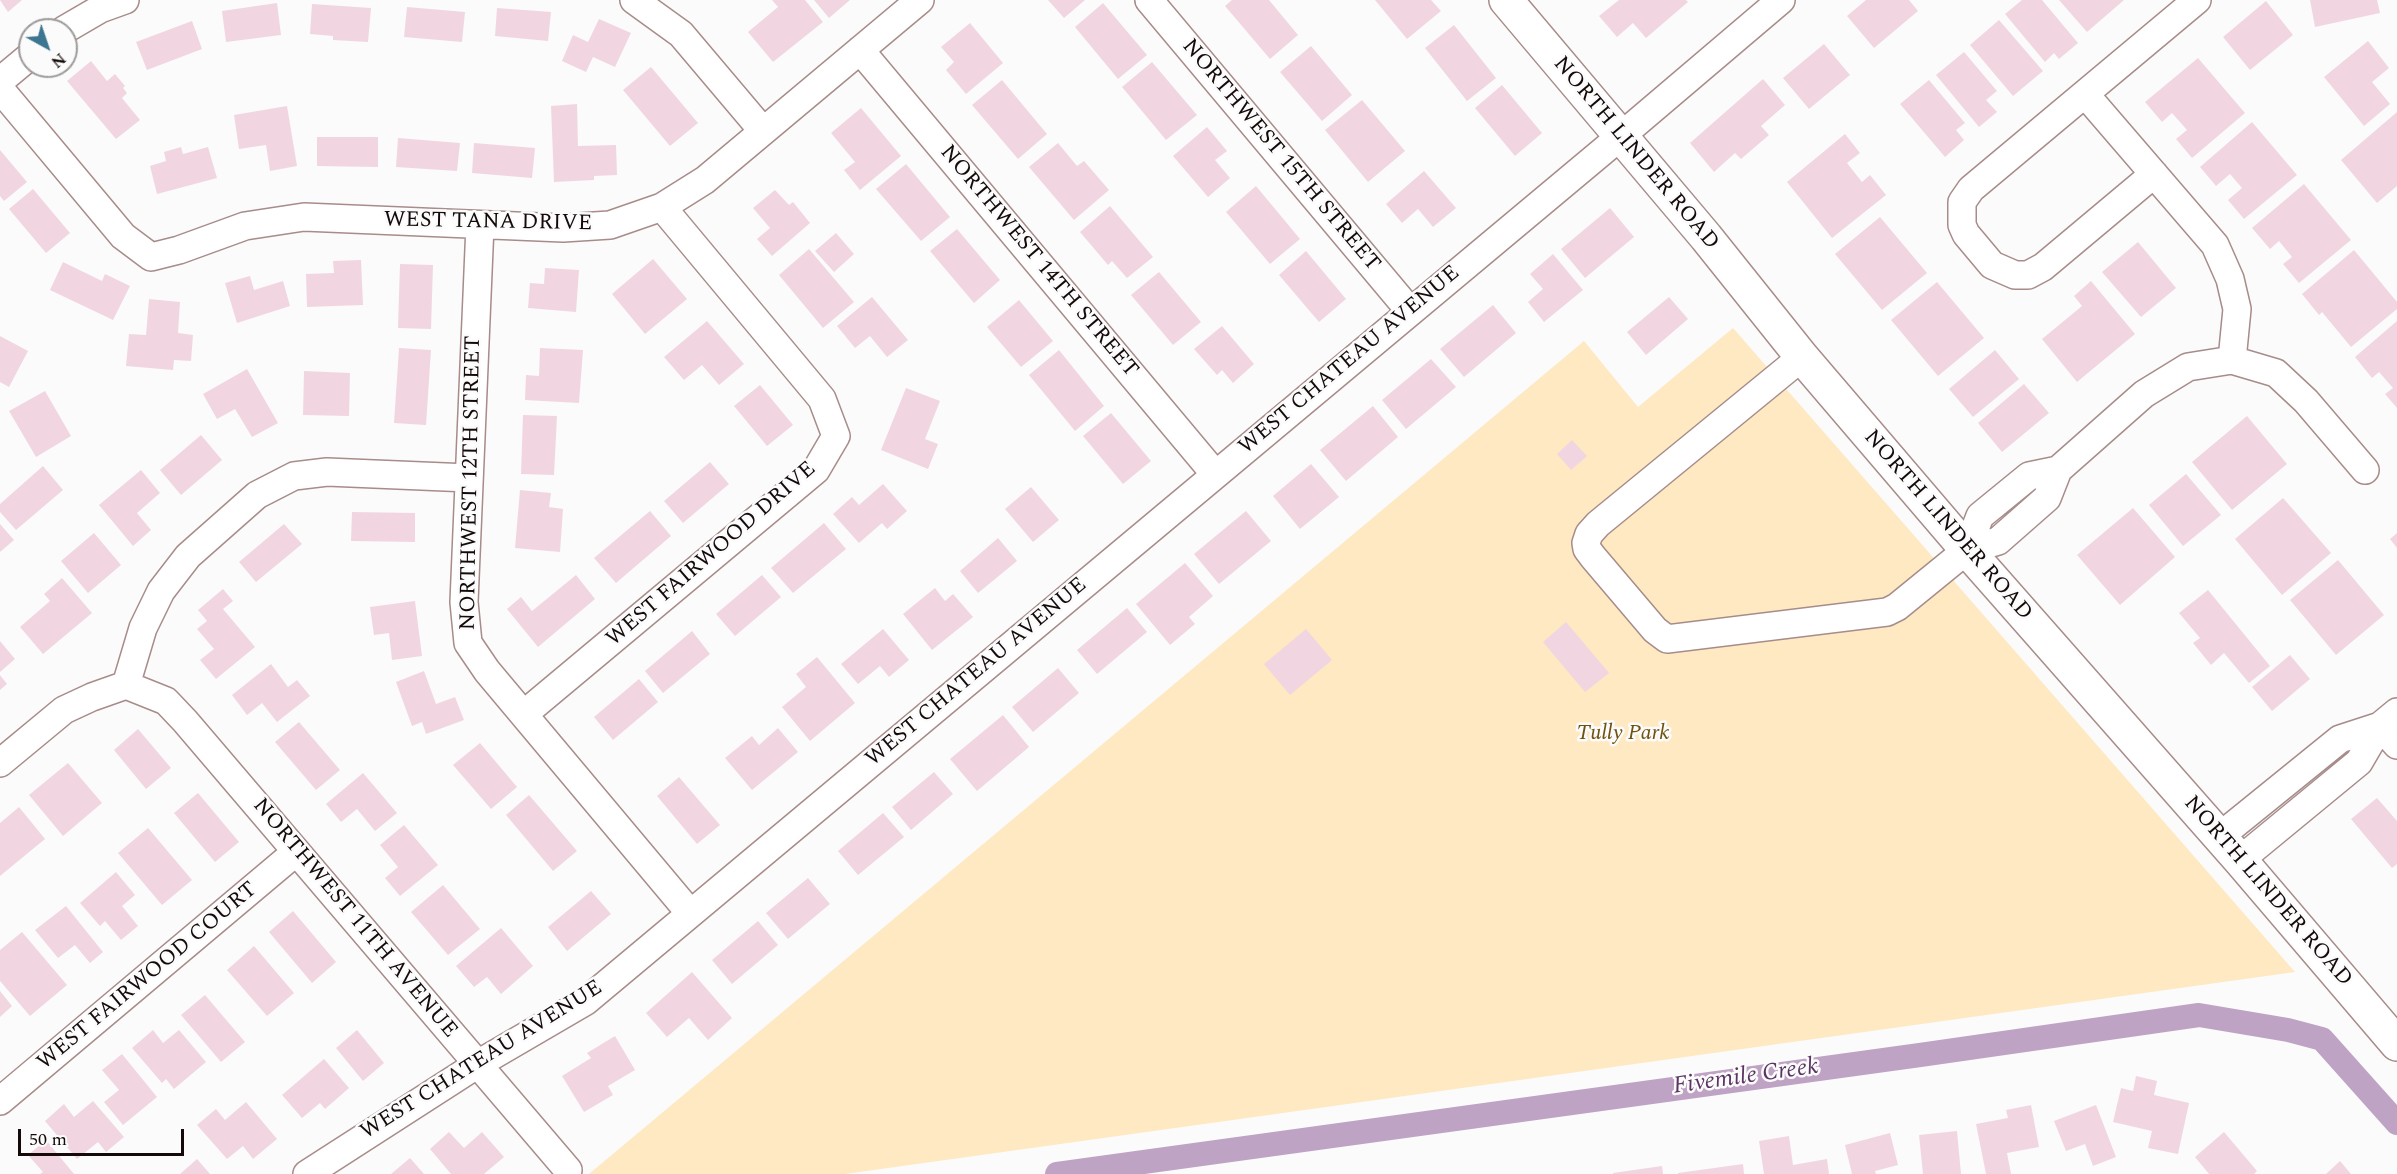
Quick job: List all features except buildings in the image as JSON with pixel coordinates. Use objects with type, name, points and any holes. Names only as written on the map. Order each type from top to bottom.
[{"type":"main road","name":"NORTH LINDER ROAD","points":[[1506,0],[1802,357],[1967,550],[2230,848],[2397,1044]]},
{"type":"street","points":[[78,22],[100,9],[125,0]]},
{"type":"street","points":[[634,0],[681,34],[763,131]]},
{"type":"street","name":"WEST TANA DRIVE","points":[[0,89],[123,236],[151,257],[245,226],[304,217],[563,228],[610,225],[662,207],[705,180],[920,0]]},
{"type":"street","name":"NORTHWEST 15TH STREET","points":[[1149,0],[1410,311]]},
{"type":"street","name":"WEST CHATEAU AVENUE","points":[[307,1174],[478,1064],[586,1001],[1781,0]]},
{"type":"street","points":[[2154,174],[2043,267],[2028,275],[2015,275],[1992,265],[1966,234],[1961,214],[1962,202],[1971,189],[2197,0]]},
{"type":"street","name":"NORTHWEST 14TH STREET","points":[[860,50],[1215,474]]},
{"type":"street","points":[[0,81],[18,66]]},
{"type":"street","points":[[2085,94],[2216,245],[2230,279],[2237,309],[2232,360]]},
{"type":"street","name":"WEST FAIRWOOD DRIVE","points":[[524,714],[816,470],[836,436],[822,399],[662,207]]},
{"type":"street","name":"NORTHWEST 12TH STREET","points":[[480,225],[464,602],[468,644],[690,913]]},
{"type":"street","points":[[1802,357],[1588,534],[1587,549],[1663,637],[1674,639],[1887,612],[1897,607],[1967,550],[1998,541],[2048,498],[2058,470],[2144,394],[2188,367],[2232,360],[2276,373],[2306,401],[2365,470]]},
{"type":"street","points":[[0,763],[64,710],[126,685],[143,628],[161,591],[188,556],[257,495],[294,476],[327,472],[469,478]]},
{"type":"street","name":"NORTHWEST 11TH AVENUE","points":[[126,685],[166,701],[185,720],[568,1170]]},
{"type":"street","points":[[2230,848],[2359,762],[2391,728]]},
{"type":"street","name":"WEST FAIRWOOD COURT","points":[[0,1101],[296,852]]},
{"type":"green space","name":"Tully Park","points":[[1733,328],[2295,972],[845,1174],[589,1174],[1584,341],[1638,407]]},
{"type":"waterway","name":"Fivemile Creek","points":[[1057,1174],[2199,1015],[2288,1030],[2322,1039],[2397,1123]]}]
